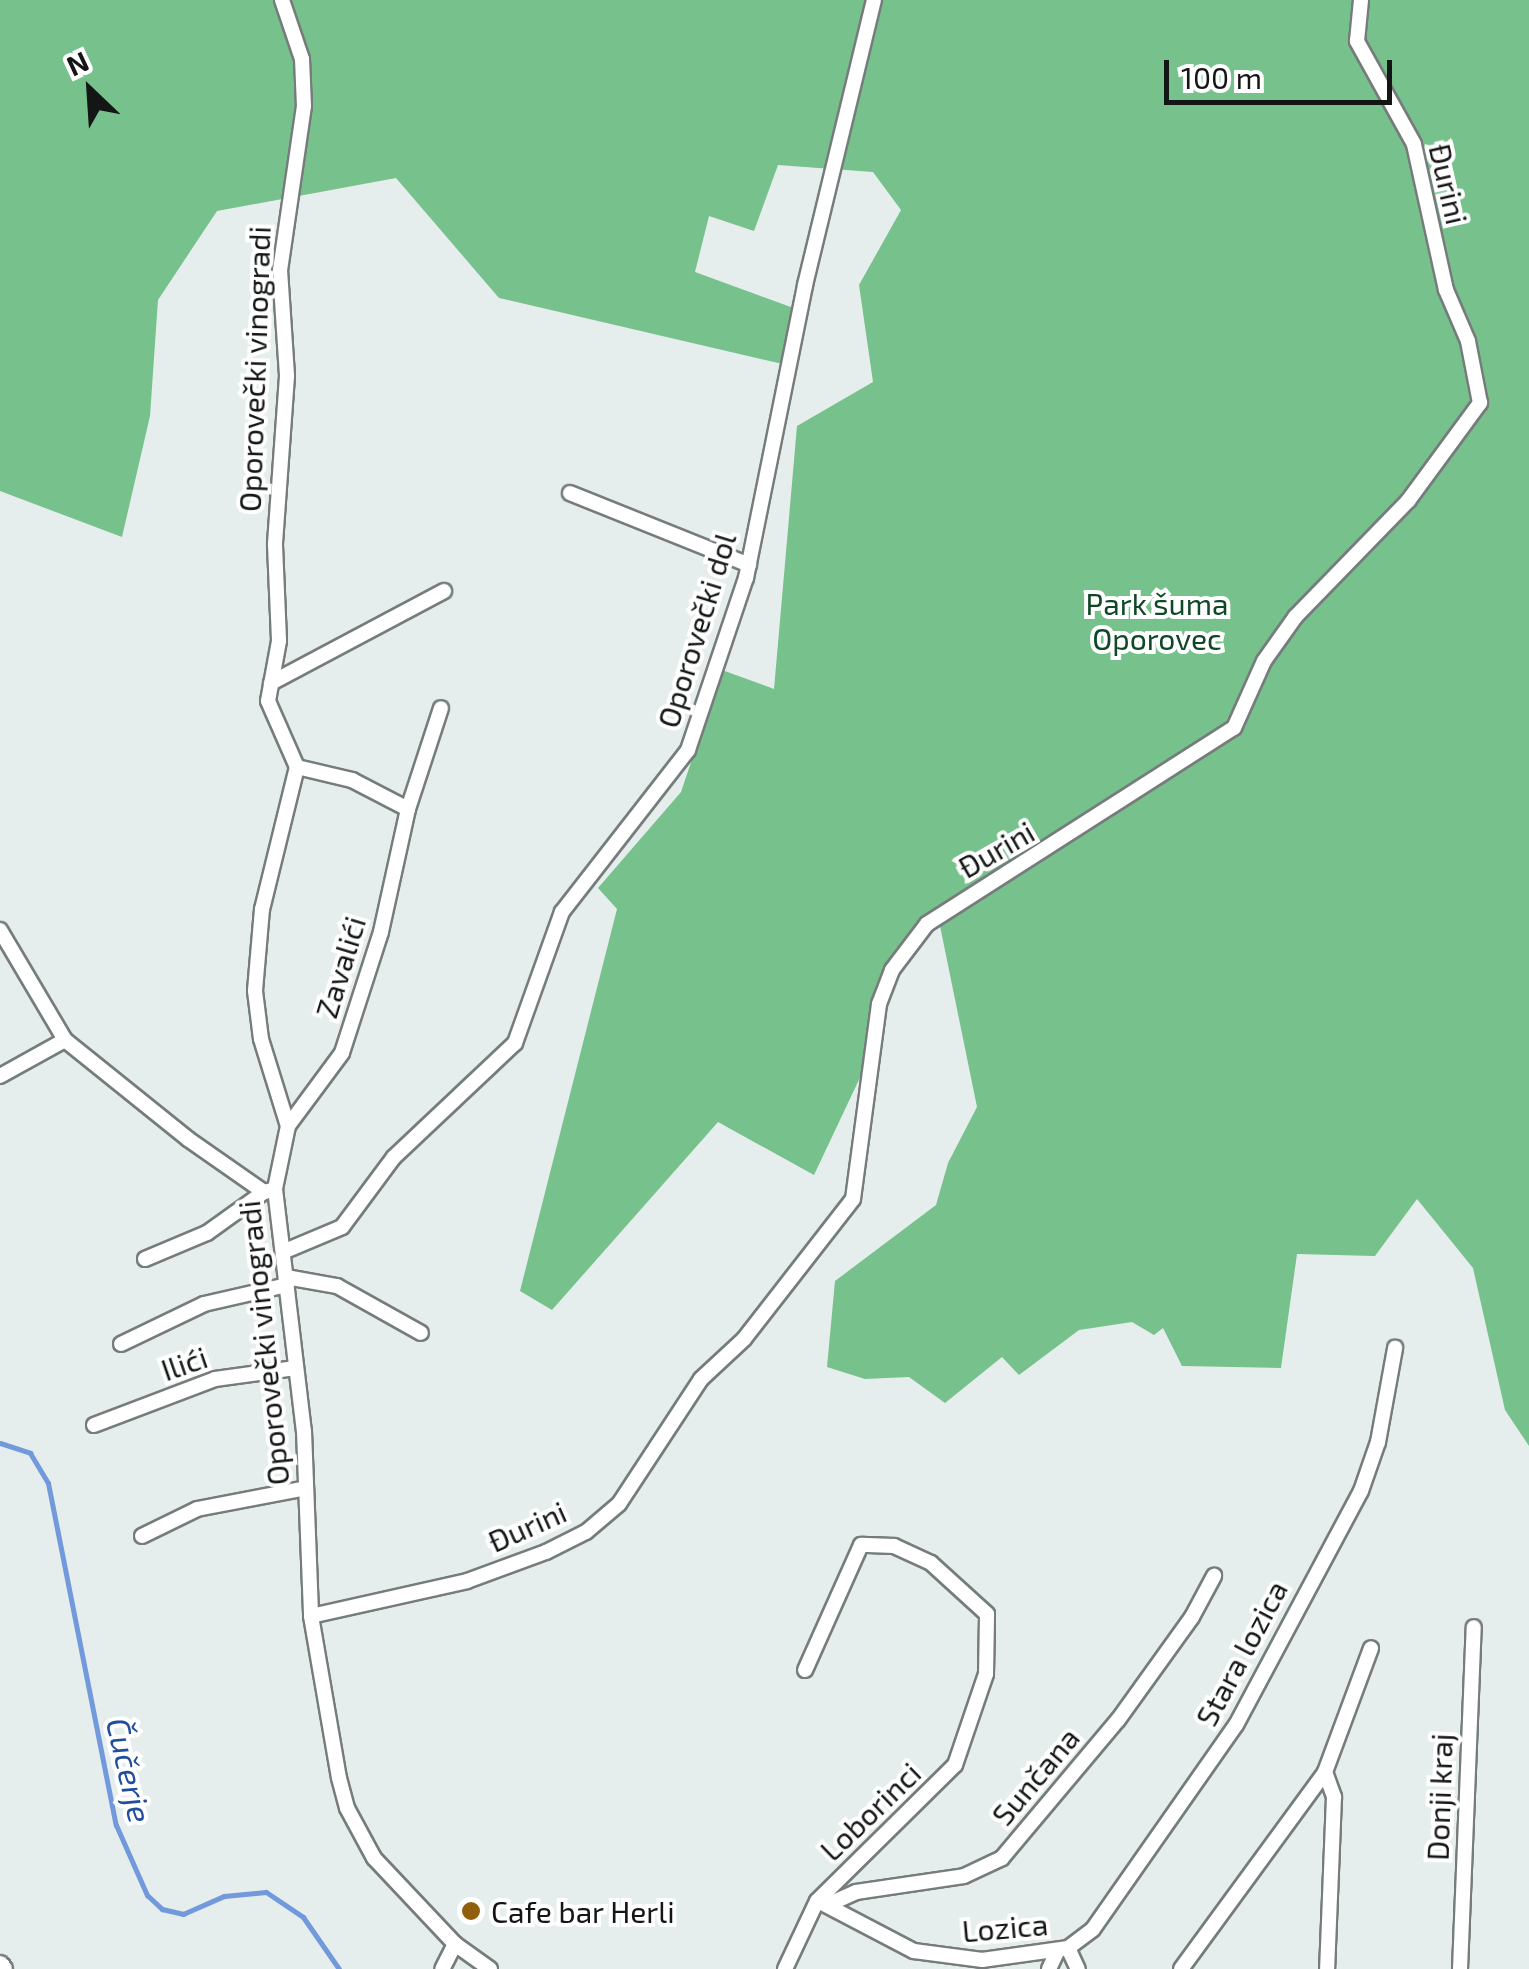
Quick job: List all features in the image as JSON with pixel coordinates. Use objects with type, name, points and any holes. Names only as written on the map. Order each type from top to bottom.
[{"type":"street","name":"Oporovečki vinogradi","points":[[282,0],[302,58],[304,106],[280,270],[287,376],[274,546],[279,640],[270,710],[297,767],[262,909],[255,990],[261,1039],[288,1126],[270,1190],[285,1251],[306,1488],[311,1616],[347,1808],[374,1858],[455,1944],[490,1969]]},
{"type":"street","name":"Oporovečki dol","points":[[285,1251],[342,1227],[394,1158],[514,1043],[562,912],[688,750],[749,565],[805,285],[874,0]]},
{"type":"street","name":"Đurini","points":[[311,1616],[483,1575],[586,1532],[619,1504],[701,1379],[744,1338],[853,1199],[879,1004],[892,970],[926,924],[1234,728],[1264,661],[1296,616],[1408,500],[1480,403],[1468,340],[1446,290],[1414,144],[1357,41],[1361,0]]},
{"type":"street","points":[[570,493],[749,565]]},
{"type":"street","points":[[271,683],[444,591]]},
{"type":"street","name":"Zavalići","points":[[288,1126],[342,1053],[382,932],[408,809],[441,708]]},
{"type":"street","points":[[297,767],[352,780],[408,809]]},
{"type":"street","points":[[0,930],[65,1040],[130,1097],[270,1190],[207,1232],[145,1260]]},
{"type":"street","points":[[0,1076],[65,1040]]},
{"type":"street","points":[[121,1344],[204,1304],[286,1281],[337,1286],[421,1333]]},
{"type":"street","name":"Stara lozica","points":[[1063,1949],[1092,1929],[1236,1725],[1361,1491],[1378,1442],[1395,1348]]},
{"type":"street","name":"Ilići","points":[[94,1425],[215,1378],[295,1368]]},
{"type":"street","points":[[142,1536],[197,1509],[306,1488]]},
{"type":"street","name":"Loborinci","points":[[785,1969],[822,1903],[955,1765],[986,1674],[987,1614],[931,1563],[894,1546],[861,1545],[804,1670]]},
{"type":"street","name":"Sunčana","points":[[822,1903],[856,1892],[964,1876],[1002,1858],[1118,1720],[1192,1617],[1214,1576]]},
{"type":"street","name":"Donji kraj","points":[[1460,1969],[1474,1627]]},
{"type":"street","points":[[1181,1969],[1325,1772],[1371,1648]]},
{"type":"street","points":[[1325,1772],[1334,1797],[1327,1969]]},
{"type":"street","name":"Lozica","points":[[822,1903],[886,1941],[950,1960],[1063,1949],[1078,1969]]},
{"type":"street","points":[[442,1969],[455,1944]]},
{"type":"street","points":[[1050,1969],[1063,1949]]},
{"type":"green space","name":"Park šuma Oporovec","points":[[0,0],[1529,0],[1529,1446],[1505,1410],[1473,1268],[1417,1199],[1375,1256],[1297,1254],[1281,1368],[1182,1366],[1163,1328],[1154,1335],[1132,1322],[1079,1330],[1019,1375],[1002,1357],[945,1403],[909,1377],[865,1379],[827,1367],[835,1281],[936,1205],[948,1163],[977,1107],[939,921],[902,965],[873,1050],[814,1175],[718,1122],[552,1310],[520,1291],[617,909],[598,888],[681,792],[722,670],[774,689],[797,426],[873,382],[859,285],[901,210],[873,172],[778,165],[754,231],[709,216],[695,272],[799,310],[787,365],[499,298],[396,178],[217,211],[158,300],[150,416],[122,537],[0,491]]},
{"type":"waterway","name":"Čučerje","points":[[0,1443],[30,1453],[48,1483],[116,1825],[147,1895],[162,1909],[183,1914],[224,1896],[266,1892],[303,1917],[339,1969]]},
{"type":"place","name":"Cafe bar Herli","points":[[471,1911]]}]
